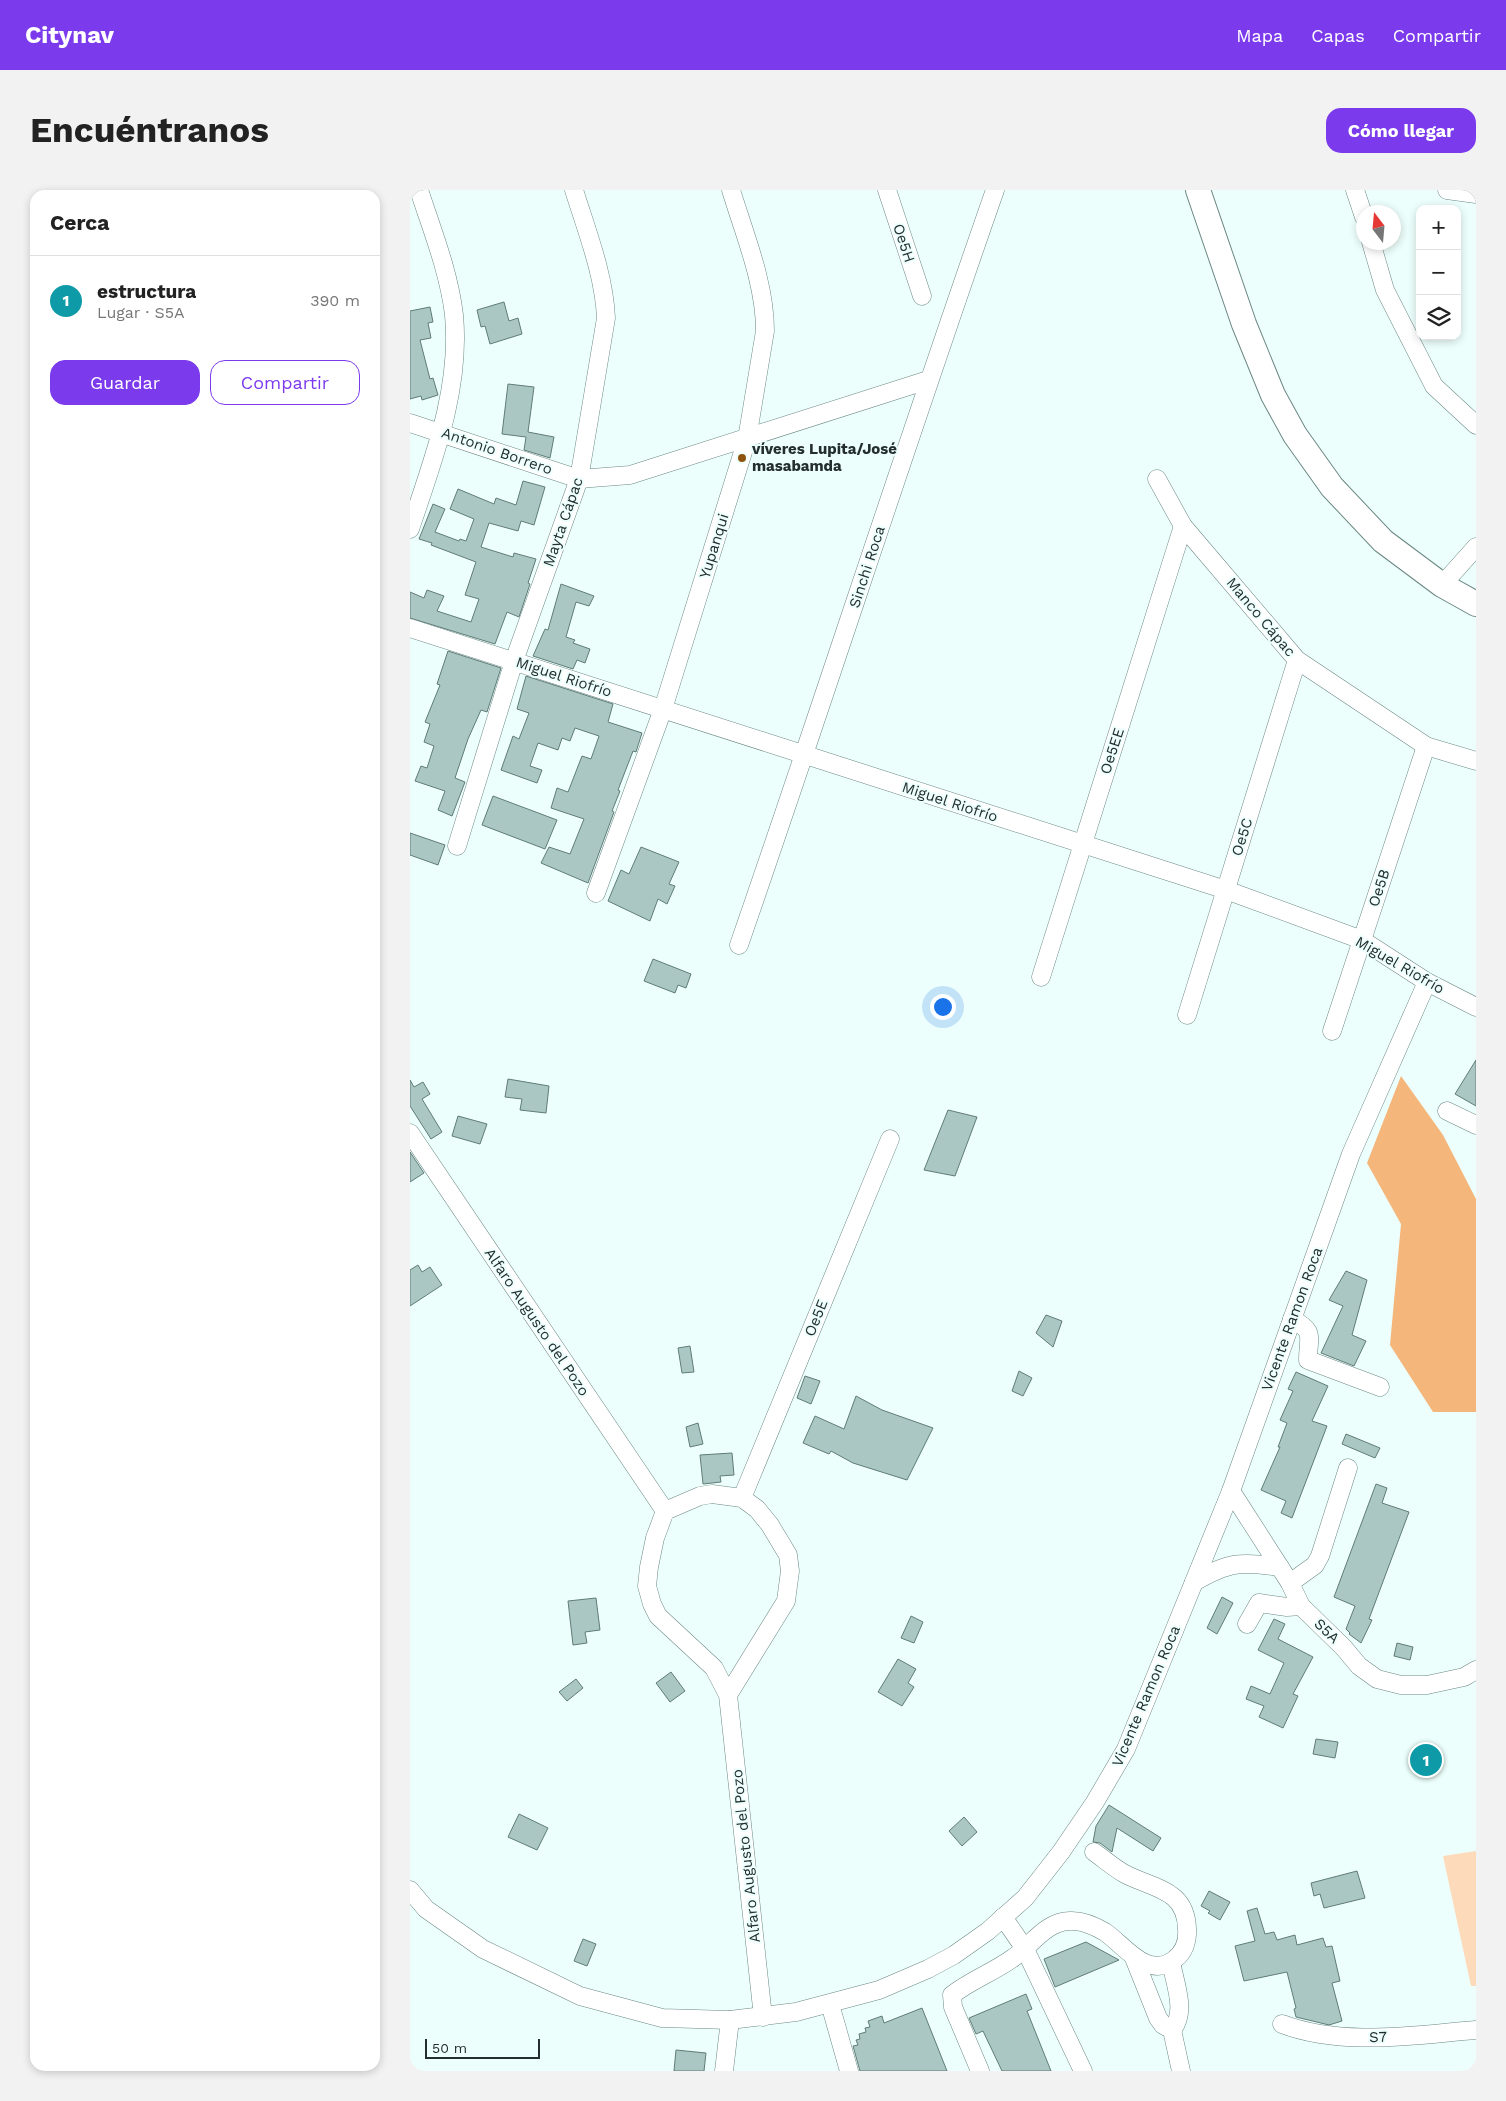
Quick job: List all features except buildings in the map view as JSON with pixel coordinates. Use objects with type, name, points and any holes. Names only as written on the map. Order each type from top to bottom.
[{"type":"main road","points":[[1198,190],[1244,324],[1273,396],[1295,435],[1332,487],[1383,541],[1442,585],[1476,604]]},
{"type":"street","points":[[410,530],[443,433],[454,363],[454,314],[449,287],[419,190]]},
{"type":"street","name":"Mayta Cápac","points":[[457,846],[514,661],[579,479],[606,318],[604,294],[597,263],[574,190]]},
{"type":"street","name":"Yupanqui","points":[[596,893],[664,709],[747,439],[765,331],[765,315],[763,294],[731,190]]},
{"type":"street","name":"Oe5H","points":[[887,190],[922,296]]},
{"type":"street","name":"Sinchi Roca","points":[[739,945],[805,755],[928,380],[995,190]]},
{"type":"street","points":[[1356,190],[1360,205]]},
{"type":"street","points":[[1447,190],[1476,194]]},
{"type":"street","points":[[1373,250],[1385,290],[1434,386],[1476,425]]},
{"type":"street","name":"Antonio Borrero","points":[[410,423],[579,479],[630,475],[928,380]]},
{"type":"street","name":"Manco Cápac","points":[[1156,479],[1183,526],[1297,660],[1426,746],[1476,761]]},
{"type":"street","name":"Oe5EE","points":[[1041,977],[1183,526]]},
{"type":"street","points":[[1442,585],[1476,547]]},
{"type":"street","name":"Miguel Riofrío","points":[[410,628],[1226,890],[1362,940],[1427,982],[1476,1007]]},
{"type":"street","name":"Oe5C","points":[[1187,1015],[1297,660]]},
{"type":"street","name":"Oe5B","points":[[1332,1031],[1426,746]]},
{"type":"street","name":"Vicente Ramon Roca","points":[[410,1890],[426,1909],[483,1949],[580,1996],[662,2018],[730,2020],[796,2012],[878,1990],[928,1969],[954,1954],[988,1930],[1025,1898],[1061,1852],[1096,1802],[1126,1749],[1231,1491],[1351,1154],[1427,982]]},
{"type":"street","points":[[1447,1111],[1476,1125]]},
{"type":"street","name":"Alfaro Augusto del Pozo","points":[[410,1133],[665,1511],[655,1538],[647,1586],[652,1604],[658,1616],[714,1668],[728,1694],[763,2017]]},
{"type":"street","name":"Oe5E","points":[[742,1498],[890,1139]]},
{"type":"street","points":[[1292,1319],[1306,1326],[1308,1331],[1308,1360],[1380,1387]]},
{"type":"street","points":[[1290,1583],[1315,1564],[1320,1556],[1348,1468]]},
{"type":"street","name":"S5A","points":[[1231,1491],[1290,1583],[1301,1606],[1344,1648],[1359,1666],[1377,1679],[1401,1685],[1427,1685],[1464,1677],[1476,1670]]},
{"type":"street","points":[[665,1511],[700,1496],[712,1494],[742,1498],[757,1510],[780,1540],[788,1554],[790,1571],[786,1601],[728,1694]]},
{"type":"street","points":[[1194,1582],[1212,1572],[1233,1564],[1252,1563],[1280,1567]]},
{"type":"street","points":[[1247,1624],[1258,1603],[1287,1607],[1301,1606]]},
{"type":"street","points":[[980,2071],[952,2007],[952,1995],[1013,1959],[1040,1934],[1054,1925],[1069,1921],[1087,1924],[1105,1932],[1134,1958],[1154,1966],[1171,1962],[1182,1954],[1188,1936],[1187,1916],[1175,1896],[1125,1874],[1094,1852]]},
{"type":"street","points":[[1003,1917],[1025,1949],[1083,2071]]},
{"type":"street","points":[[1134,1958],[1158,2018],[1163,2025],[1172,2030],[1181,2071]]},
{"type":"street","points":[[1171,1962],[1180,2012],[1178,2022],[1172,2030]]},
{"type":"street","points":[[830,2004],[849,2071]]},
{"type":"street","points":[[724,2071],[730,2020]]},
{"type":"street","name":"S7","points":[[1282,2024],[1301,2031],[1321,2035],[1364,2038],[1476,2030]]},
{"type":"shaded area","points":[[1401,1076],[1443,1135],[1476,1199],[1476,1412],[1433,1412],[1390,1345],[1401,1224],[1367,1163]]},
{"type":"shaded area","points":[[1476,1851],[1476,1986],[1471,1986],[1443,1856]]},
{"type":"place","name":"víveres Lupita/José masabamda","points":[[742,458]]},
{"type":"place","name":"estructura","points":[[1426,1760]]}]
